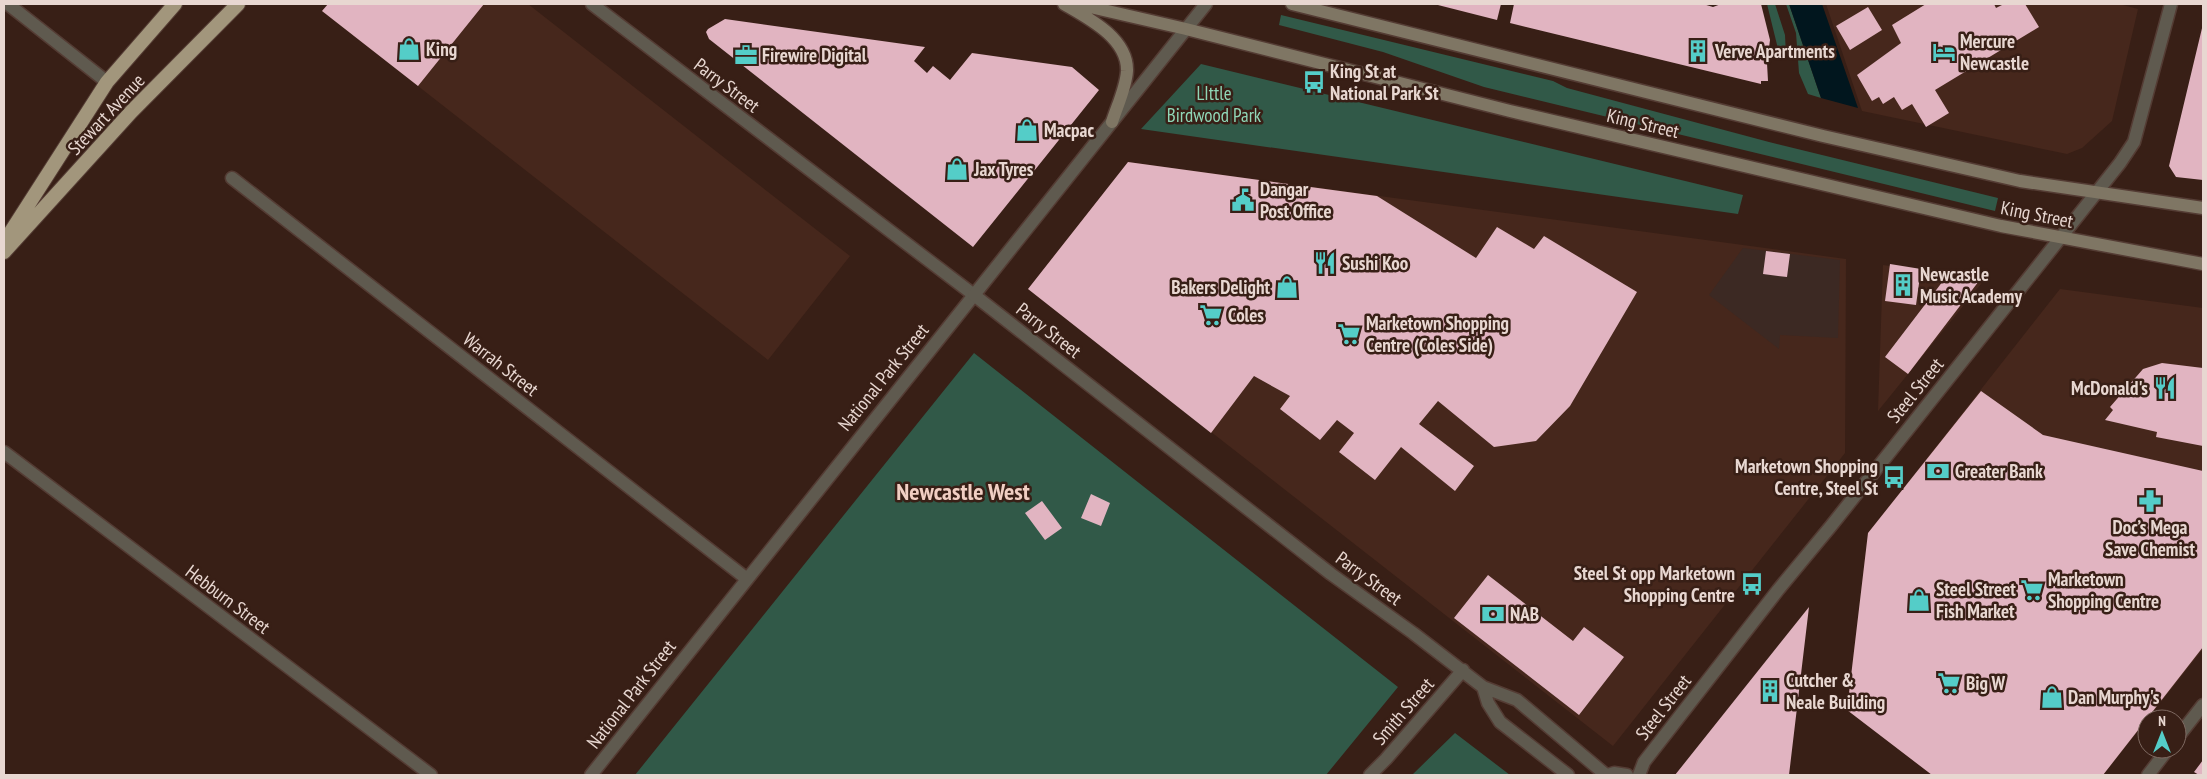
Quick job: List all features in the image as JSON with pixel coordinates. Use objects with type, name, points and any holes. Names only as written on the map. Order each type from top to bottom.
[{"type":"highway","name":"Stewart Avenue","points":[[4,243],[107,82],[175,4]]},
{"type":"highway","name":"Stewart Avenue","points":[[4,252],[131,112],[238,4]]},
{"type":"main road","points":[[1064,4],[1093,20],[1109,35],[1126,58],[1125,81],[1112,122]]},
{"type":"main road","name":"King Street","points":[[1077,4],[1186,29],[1576,127],[2001,226],[2203,264]]},
{"type":"main road","name":"King Street","points":[[1292,4],[1823,136],[2032,184],[2203,208]]},
{"type":"street","points":[[8,4],[107,82]]},
{"type":"street","name":"Parry Street","points":[[592,4],[974,295],[1331,574],[1463,670],[1483,687],[1517,700],[1607,775],[1614,773],[1627,775]]},
{"type":"street","name":"National Park Street","points":[[591,775],[1206,4]]},
{"type":"street","name":"Steel Street","points":[[1639,775],[1644,762],[1772,598],[1973,346],[2063,238],[2120,163],[2134,142],[2171,4]]},
{"type":"street","name":"Warrah Street","points":[[232,178],[747,579]]},
{"type":"street","name":"Hebburn Street","points":[[4,452],[430,775]]},
{"type":"street","name":"Smith Street","points":[[1370,775],[1463,670]]},
{"type":"street","name":"Parry Street","points":[[1483,687],[1488,703],[1500,722],[1568,775]]},
{"type":"street","points":[[2187,725],[2203,705]]},
{"type":"street","points":[[2148,775],[2160,759]]},
{"type":"shaded area","points":[[328,4],[528,4],[850,256],[768,360],[322,11]]},
{"type":"shaded area","points":[[1826,4],[2119,4],[2138,9],[2112,121],[2082,148],[2067,154],[1862,111]]},
{"type":"shaded area","points":[[1128,162],[1846,259],[1845,453],[1613,746],[1028,289]]},
{"type":"shaded area","points":[[1743,248],[1840,260],[1838,338],[1780,335],[1779,349],[1709,295]]},
{"type":"shaded area","points":[[1883,265],[1985,279],[1878,411]]},
{"type":"shaded area","name":"Marketown Shopping Centre","points":[[2060,289],[2203,308],[2203,649],[2155,709],[2137,709],[2137,732],[2103,775],[1932,775],[1847,710],[1868,533]]},
{"type":"green space","points":[[1767,4],[1775,4],[1785,35],[1786,56],[1780,57]]},
{"type":"green space","points":[[1786,4],[1789,4],[1821,98],[1808,94],[1799,73],[1796,33]]},
{"type":"green space","points":[[1281,15],[1553,81],[1567,88],[1769,142],[1998,198],[1995,211],[1484,87],[1383,52],[1279,25]]},
{"type":"green space","name":"LIttle Birdwood Park","points":[[1201,64],[1743,195],[1738,214],[1141,129]]},
{"type":"green space","points":[[974,353],[1398,687],[1326,775],[635,775]]},
{"type":"green space","points":[[1455,733],[1510,775],[1412,775]]},
{"type":"water","points":[[1789,4],[1822,4],[1858,108],[1821,98]]},
{"type":"building","name":"King","points":[[328,4],[484,4],[418,86],[322,11]]},
{"type":"building","points":[[1434,4],[1501,4],[1497,20]]},
{"type":"building","name":"Verve Apartments","points":[[1514,4],[1703,4],[1713,7],[1721,4],[1761,4],[1770,40],[1767,63],[1768,81],[1761,81],[1761,84],[1510,23]]},
{"type":"building","name":"Mercure Newcastle","points":[[1926,4],[1994,4],[1996,8],[2004,4],[2025,4],[2039,27],[1935,90],[1949,113],[1926,127],[1912,104],[1902,110],[1894,97],[1883,104],[1879,97],[1872,101],[1857,75],[1901,43],[1892,25]]},
{"type":"building","points":[[1868,7],[1882,30],[1850,50],[1836,26]]},
{"type":"building","points":[[725,19],[925,47],[914,61],[927,73],[933,66],[950,80],[972,53],[1072,67],[1099,90],[973,247],[709,39],[706,32],[708,29]]},
{"type":"building","points":[[2203,24],[2203,180],[2176,177],[2169,166]]},
{"type":"building","name":"Marketown Shopping Centre (Coles Side)","points":[[1128,162],[1377,196],[1476,258],[1497,227],[1534,249],[1544,236],[1637,292],[1570,406],[1536,441],[1494,447],[1438,401],[1419,424],[1474,466],[1455,491],[1401,447],[1375,480],[1339,452],[1354,433],[1337,420],[1320,440],[1280,409],[1290,396],[1254,376],[1211,433],[1028,289]]},
{"type":"building","points":[[1766,251],[1790,254],[1787,277],[1763,274]]},
{"type":"building","name":"Newcastle Music Academy","points":[[1890,264],[1921,269],[1916,305],[1885,301]]},
{"type":"building","points":[[1930,269],[1978,274],[1982,277],[1908,374],[1885,357],[1943,281],[1929,280]]},
{"type":"building","name":"McDonald's","points":[[2162,363],[2203,368],[2203,446],[2156,437],[2157,432],[2105,420],[2113,410],[2110,407],[2143,369]]},
{"type":"building","name":"Marketown Shopping Centre","points":[[1981,391],[2043,435],[2203,471],[2203,647],[2155,709],[2137,709],[2137,731],[2103,775],[1932,775],[1847,710],[1868,533]]},
{"type":"building","points":[[1091,494],[1110,503],[1101,526],[1081,518]]},
{"type":"building","points":[[1042,501],[1062,528],[1045,540],[1025,513]]},
{"type":"building","points":[[1488,575],[1573,641],[1584,627],[1624,657],[1579,715],[1454,618]]},
{"type":"building","name":"Cutcher & Neale Building","points":[[1809,607],[1789,775],[1675,775]]},
{"type":"building","points":[[2203,760],[2203,775],[2199,775],[2194,772]]},
{"type":"place","name":"King","points":[[409,49]]},
{"type":"place","name":"Verve Apartments","points":[[1698,51]]},
{"type":"place","name":"Mercure Newcastle","points":[[1944,52]]},
{"type":"place","name":"Firewire Digital","points":[[746,55]]},
{"type":"place","name":"King St at National Park St","points":[[1314,82]]},
{"type":"place","name":"Macpac","points":[[1027,130]]},
{"type":"place","name":"Jax Tyres","points":[[957,169]]},
{"type":"place","name":"Dangar Post Office","points":[[1243,200]]},
{"type":"place","name":"Sushi Koo","points":[[1325,263]]},
{"type":"place","name":"Newcastle Music Academy","points":[[1903,285]]},
{"type":"place","name":"Bakers Delight","points":[[1287,287]]},
{"type":"place","name":"Coles","points":[[1211,315]]},
{"type":"place","name":"Marketown Shopping Centre (Coles Side)","points":[[1349,334]]},
{"type":"place","name":"McDonald's","points":[[2165,388]]},
{"type":"place","name":"Greater Bank","points":[[1938,471]]},
{"type":"place","name":"Marketown Shopping Centre, Steel St","points":[[1894,477]]},
{"type":"place","name":"Doc’s Mega Save Chemist","points":[[2150,501]]},
{"type":"place","name":"Steel St opp Marketown Shopping Centre","points":[[1752,584]]},
{"type":"place","name":"Marketown Shopping Centre","points":[[2032,590]]},
{"type":"place","name":"Steel Street Fish Market","points":[[1919,600]]},
{"type":"place","name":"NAB","points":[[1493,614]]},
{"type":"place","name":"Big W","points":[[1949,683]]},
{"type":"place","name":"Cutcher & Neale Building","points":[[1770,691]]},
{"type":"place","name":"Dan Murphy's","points":[[2052,697]]},
{"type":"district","name":"Newcastle West","points":[[963,491]]}]
